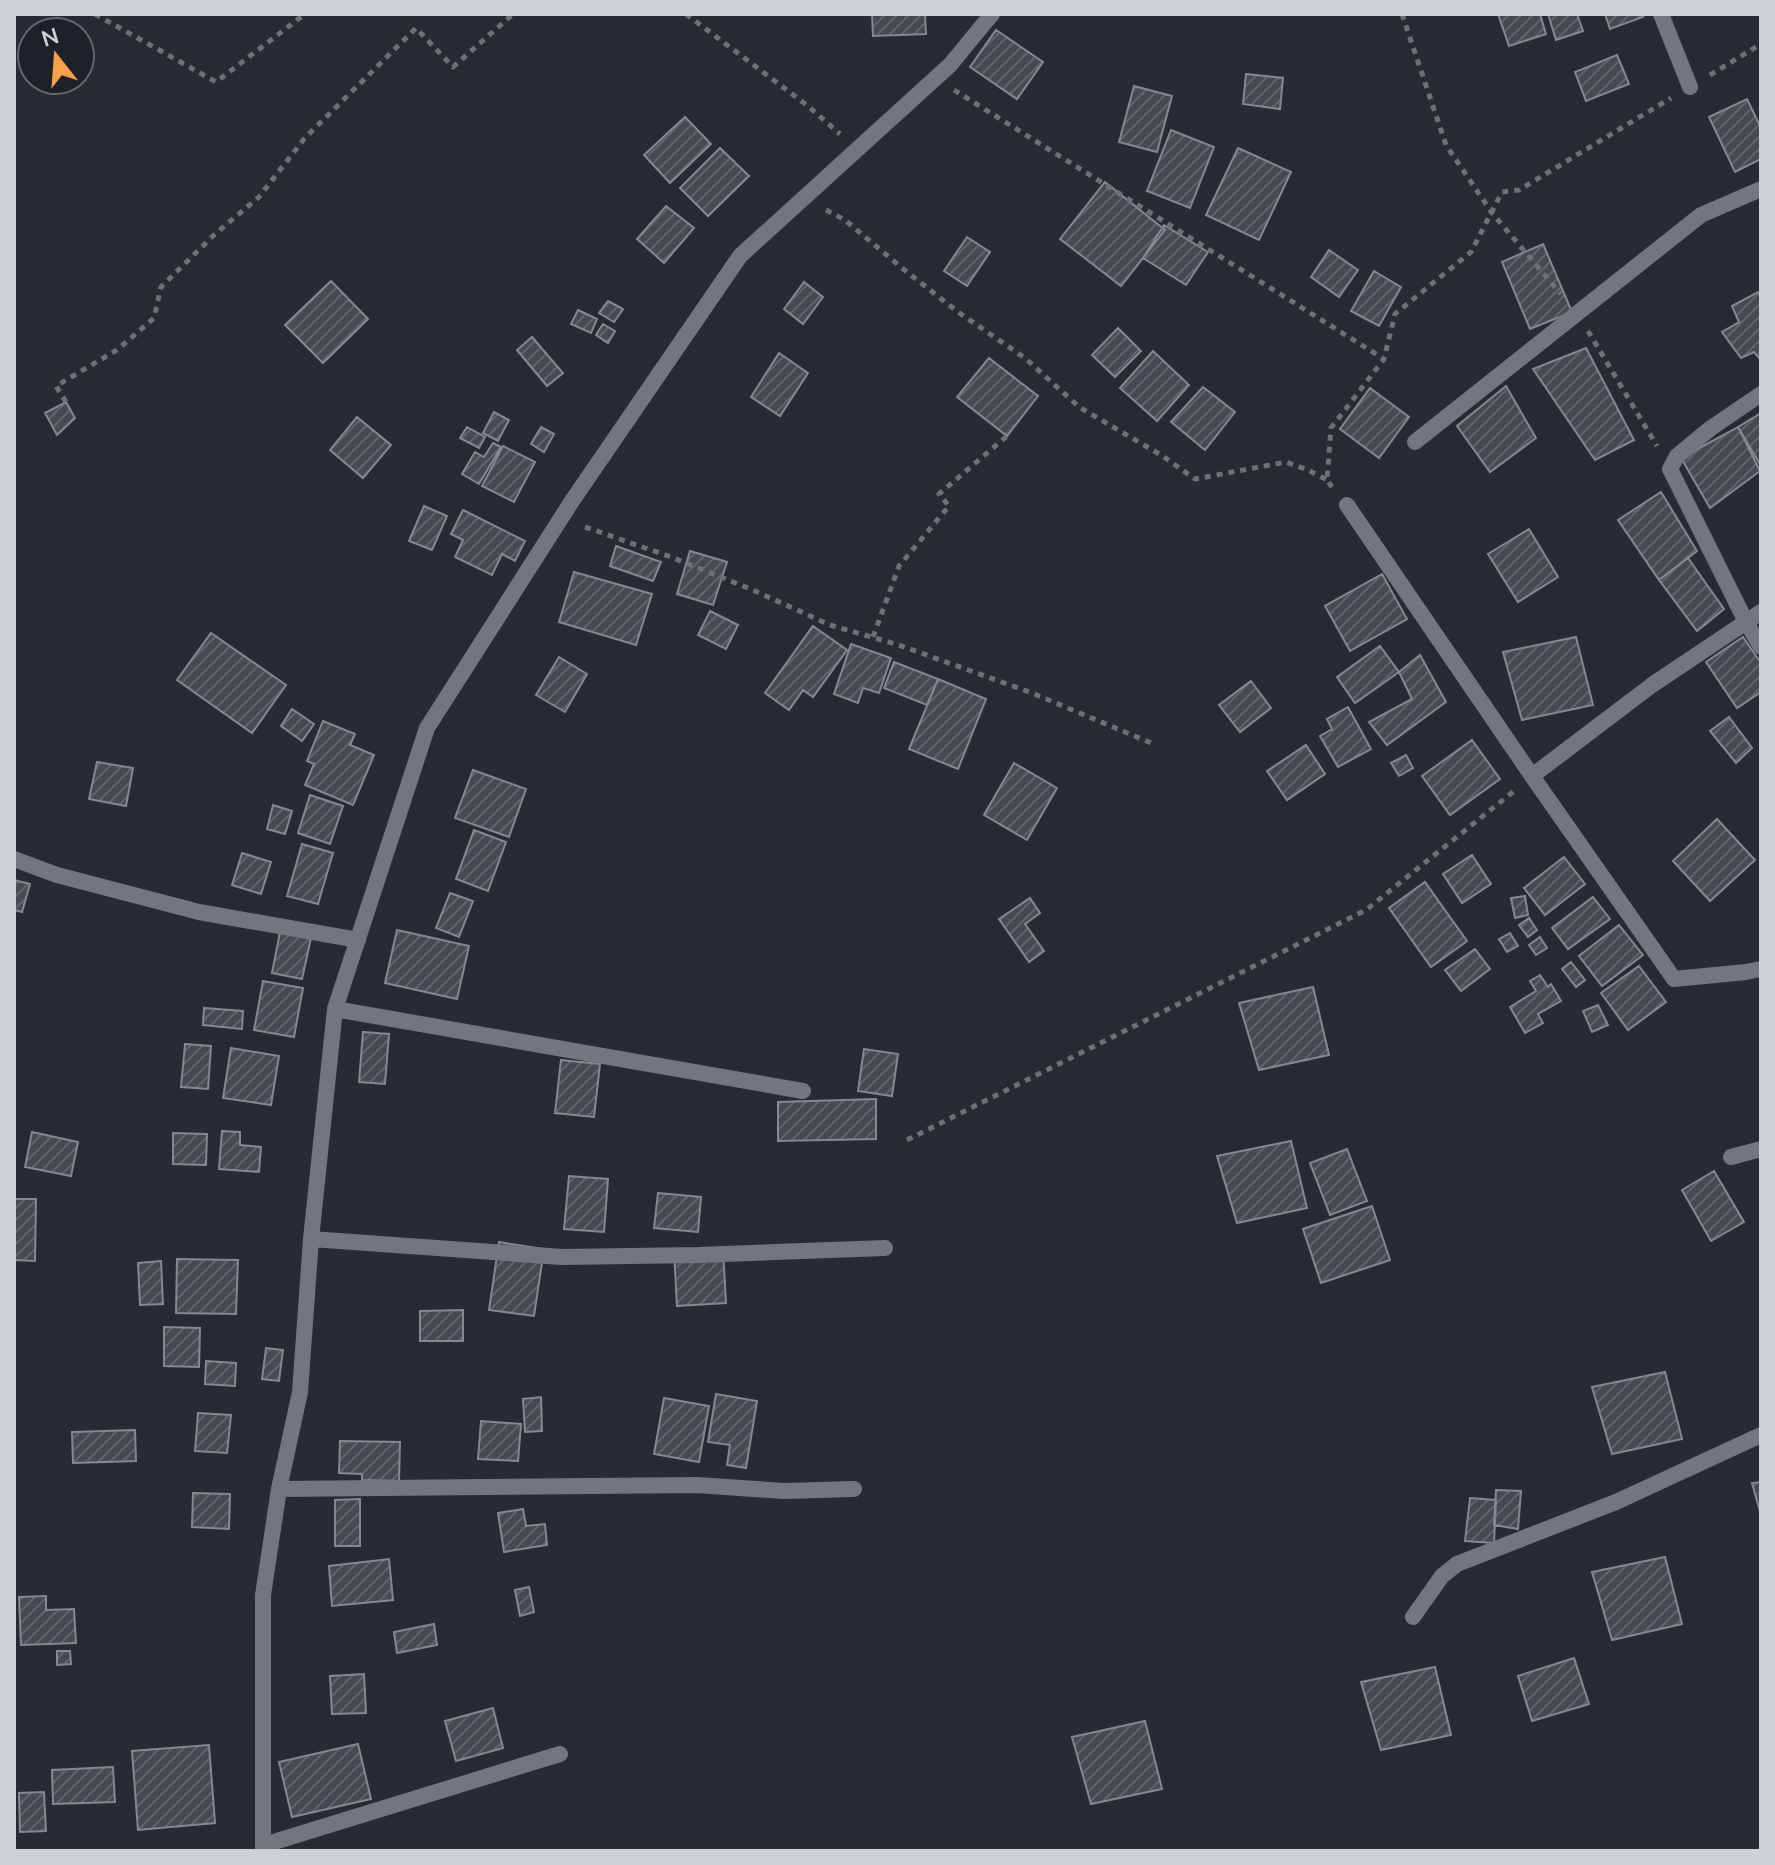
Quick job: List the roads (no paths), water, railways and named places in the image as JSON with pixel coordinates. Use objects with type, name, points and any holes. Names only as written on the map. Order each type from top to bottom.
[{"type":"street","points":[[560,1754],[264,1848],[263,1595],[279,1489],[300,1392],[311,1239],[335,1009],[427,728],[562,518],[740,256],[938,77],[992,14]]},
{"type":"street","points":[[1661,14],[1690,87]]},
{"type":"street","points":[[1415,442],[1701,215],[1761,189]]},
{"type":"street","points":[[1761,394],[1677,456],[1670,469],[1761,647]]},
{"type":"street","points":[[1347,505],[1674,979],[1761,969]]},
{"type":"street","points":[[1532,776],[1652,685],[1761,612]]},
{"type":"street","points":[[14,859],[57,875],[199,912],[358,940]]},
{"type":"street","points":[[335,1009],[803,1091]]},
{"type":"street","points":[[1731,1157],[1761,1149]]},
{"type":"street","points":[[311,1239],[562,1257],[885,1248]]},
{"type":"street","points":[[1413,1617],[1442,1576],[1457,1564],[1616,1502],[1761,1435]]},
{"type":"street","points":[[279,1489],[697,1485],[784,1491],[854,1489]]}]
